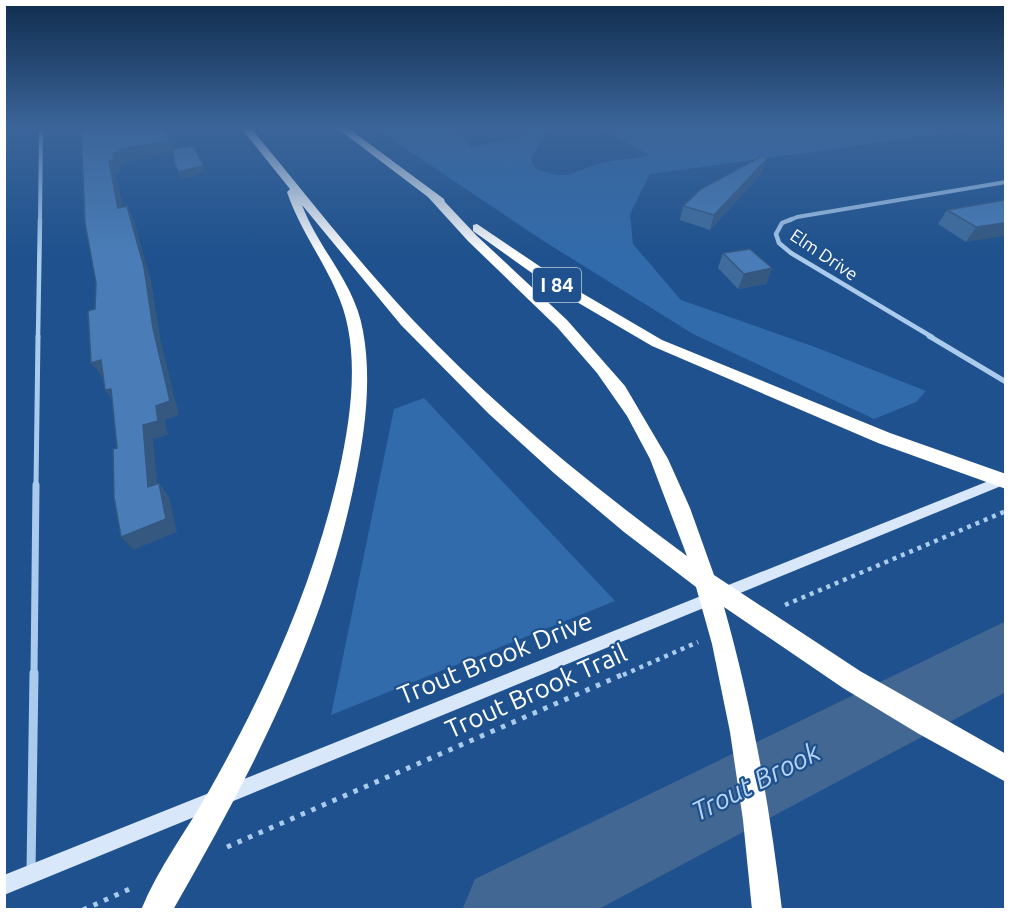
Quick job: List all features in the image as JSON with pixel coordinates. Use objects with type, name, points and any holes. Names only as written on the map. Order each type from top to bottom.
[{"type":"highway","points":[[281,171],[429,346],[506,420],[574,478],[691,570],[793,642],[907,714],[1005,769]]},
{"type":"highway","name":"I 84","points":[[400,171],[526,264],[635,331],[741,379],[884,438],[1005,480]]},
{"type":"highway","points":[[156,909],[195,845],[247,747],[286,664],[335,527],[348,472],[357,419],[358,346],[351,306],[345,290],[301,218],[290,181]]},
{"type":"highway","points":[[431,194],[457,222],[569,329],[605,371],[649,439],[681,508],[713,603],[736,694],[754,795],[767,909]]},
{"type":"main road","name":"Trout Brook Drive","points":[[4,885],[1005,480]]},
{"type":"street","points":[[30,874],[40,171]]},
{"type":"street","name":"Elm Drive","points":[[1005,182],[796,217],[782,223],[776,234],[780,243],[791,253],[1005,382]]},
{"type":"path","points":[[779,608],[1005,511]]},
{"type":"path","name":"Trout Brook Trail","points":[[225,848],[705,639]]},
{"type":"path","points":[[83,909],[138,886]]},
{"type":"shaded area","points":[[439,171],[542,171],[563,175],[580,171],[674,171],[650,174],[630,214],[633,244],[681,300],[815,347],[926,391],[916,402],[874,419],[693,334],[542,240]]},
{"type":"shaded area","points":[[424,398],[615,601],[331,715],[394,409]]},
{"type":"building","points":[[83,171],[111,171],[118,208],[127,206],[144,267],[153,328],[170,401],[156,406],[158,421],[143,425],[148,487],[159,483],[166,519],[121,537],[114,497],[113,449],[117,448],[111,389],[105,390],[101,360],[91,363],[88,311],[95,309],[96,283],[85,223]]},
{"type":"building","points":[[735,171],[756,171],[714,215],[683,206],[701,189]]},
{"type":"building","points":[[1005,200],[1005,223],[976,227],[947,210]]},
{"type":"building","points":[[750,249],[772,268],[744,274],[723,253]]},
{"type":"waterway","name":"Trout Brook","points":[[506,910],[1006,655]]}]
